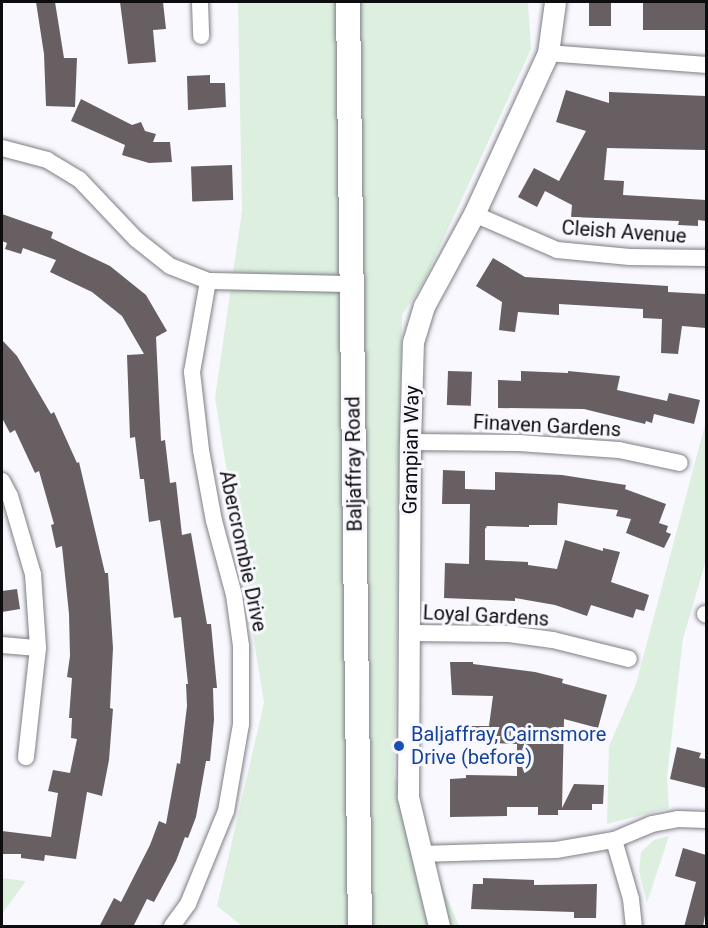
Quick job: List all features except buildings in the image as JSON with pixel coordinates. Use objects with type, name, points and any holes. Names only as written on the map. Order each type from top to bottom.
[{"type":"main road","name":"Baljaffray Road","points":[[348,2],[360,927]]},
{"type":"street","points":[[200,2],[201,36]]},
{"type":"street","name":"Grampian Way","points":[[439,927],[408,797],[410,442],[413,342],[424,306],[474,214],[548,53],[555,2]]},
{"type":"street","points":[[548,53],[706,65]]},
{"type":"street","points":[[2,148],[47,160],[79,179],[136,239],[170,266],[208,281],[351,284]]},
{"type":"street","name":"Cleish Avenue","points":[[474,214],[556,250],[630,257],[706,258]]},
{"type":"street","name":"Abercrombie Drive","points":[[172,927],[188,904],[226,811],[242,724],[241,646],[237,615],[201,450],[192,372],[208,281]]},
{"type":"street","name":"Finaven Gardens","points":[[410,442],[519,443],[619,450],[680,463]]},
{"type":"street","points":[[2,481],[10,496],[33,574],[38,648],[26,757]]},
{"type":"street","name":"Loyal Gardens","points":[[410,633],[509,634],[553,640],[629,659]]},
{"type":"street","points":[[2,645],[38,648]]},
{"type":"street","points":[[420,854],[556,850],[614,840],[652,824],[678,819],[706,820]]},
{"type":"street","points":[[614,840],[631,899],[634,927]]},
{"type":"green space","points":[[238,2],[528,2],[531,49],[424,281],[402,315],[394,776],[459,926],[242,926],[217,906],[264,703],[215,398],[242,211]]},
{"type":"green space","points":[[706,421],[706,560],[683,639],[667,777],[669,808],[607,824],[609,746],[636,684]]},
{"type":"green space","points":[[669,836],[647,903],[639,871],[641,852],[654,840]]},
{"type":"green space","points":[[2,878],[26,881],[2,914]]},
{"type":"place","name":"Baljaffray, Cairnsmore Drive (before)","points":[[399,746]]}]
